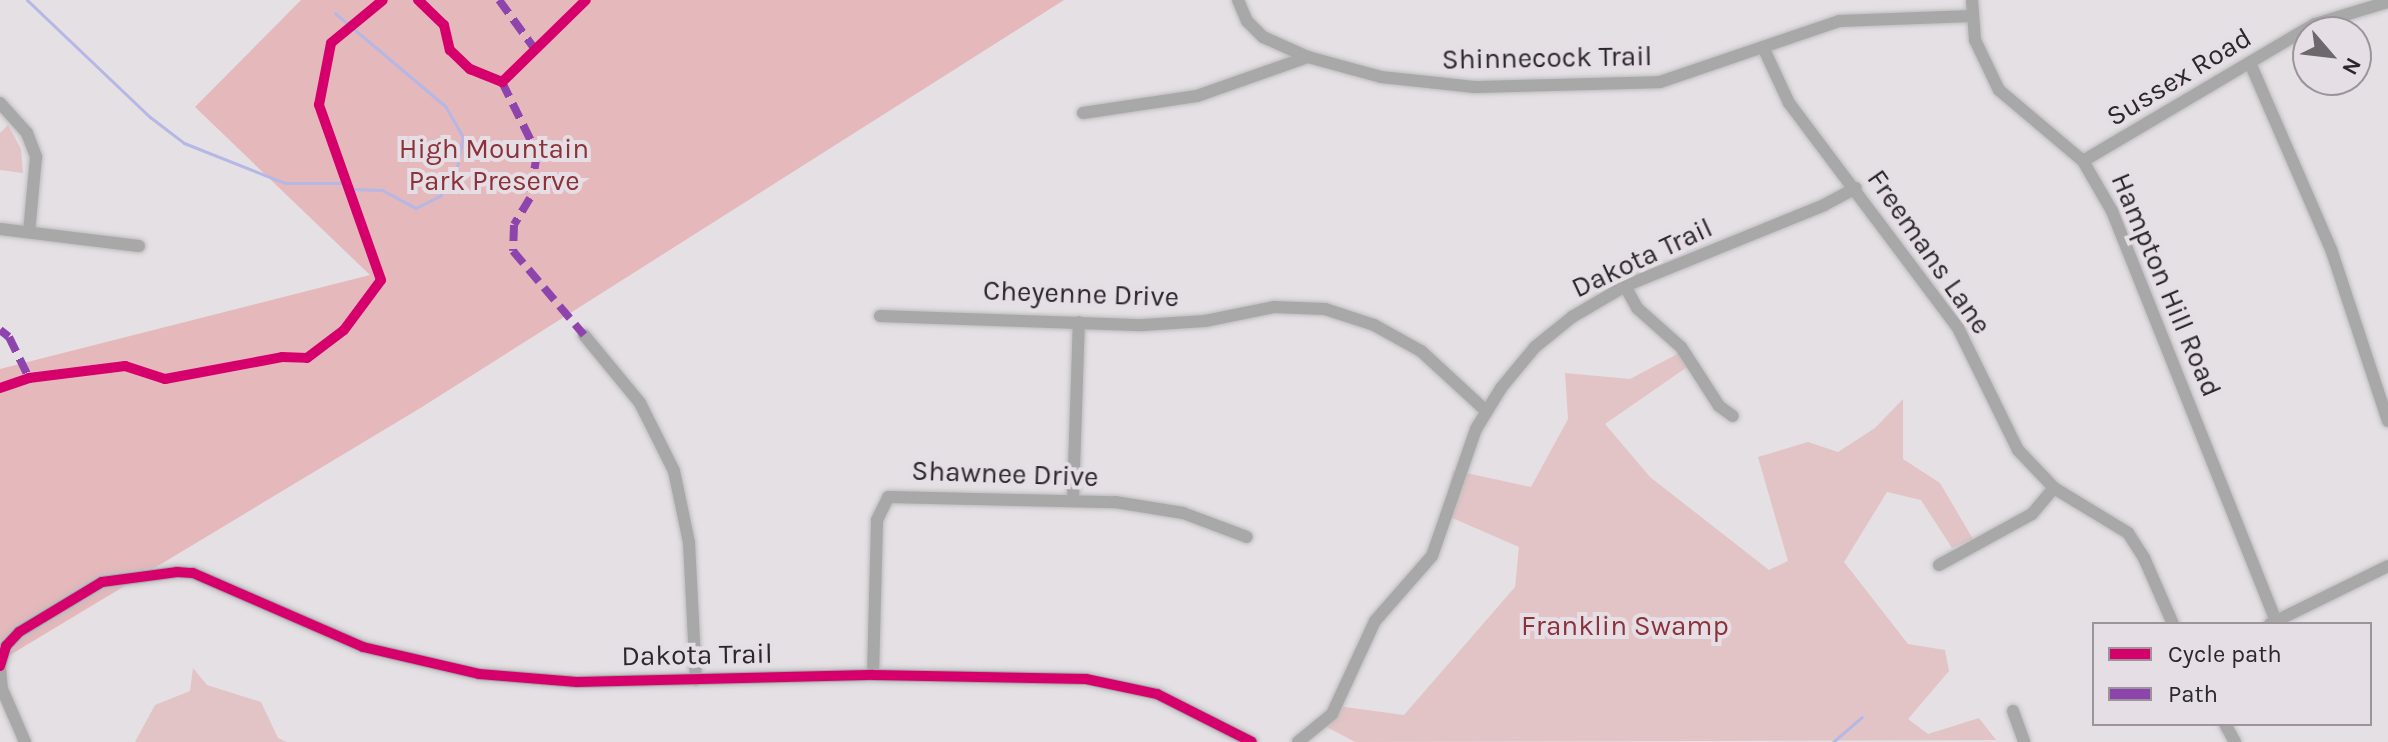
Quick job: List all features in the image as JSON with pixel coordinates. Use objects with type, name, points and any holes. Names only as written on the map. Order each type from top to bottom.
[{"type":"street","name":"Shinnecock Trail","points":[[1238,0],[1247,21],[1263,37],[1308,57],[1429,84],[1660,82],[1839,21],[1972,16]]},
{"type":"street","name":"Hampton Hill Road","points":[[1972,0],[1972,16],[1981,58],[1999,90],[2083,161],[2130,251],[2273,622]]},
{"type":"street","name":"Sussex Road","points":[[2083,161],[2337,14],[2388,2]]},
{"type":"street","name":"Freemans Lane","points":[[1763,47],[1789,103],[1856,188],[1958,328],[2018,450],[2054,488],[2128,533],[2144,558],[2172,622]]},
{"type":"street","points":[[1083,113],[1197,96],[1308,57]]},
{"type":"street","points":[[2250,63],[2332,252],[2388,421]]},
{"type":"street","points":[[0,103],[19,121],[36,157],[29,232]]},
{"type":"street","name":"Dakota Trail","points":[[1298,742],[1332,714],[1375,621],[1437,549],[1453,486],[1486,411],[1517,367],[1551,333],[1625,286],[1856,188]]},
{"type":"street","points":[[0,229],[139,246]]},
{"type":"street","points":[[1625,286],[1637,308],[1681,347],[1708,392],[1733,416]]},
{"type":"street","name":"Cheyenne Drive","points":[[880,316],[1173,324],[1274,307],[1325,309],[1374,325],[1421,351],[1486,411]]},
{"type":"street","points":[[1073,499],[1079,322]]},
{"type":"street","points":[[584,335],[640,403],[674,471],[689,542],[696,680]]},
{"type":"street","points":[[1939,565],[2032,514],[2054,488]]},
{"type":"street","name":"Shawnee Drive","points":[[873,675],[877,520],[888,497],[1073,499],[1183,513],[1247,537]]},
{"type":"street","points":[[2275,622],[2388,566]]},
{"type":"street","name":"Dakota Trail","points":[[0,667],[10,640],[34,622],[102,582],[148,573],[193,573],[328,635],[441,667],[555,681],[873,675],[1113,682],[1178,702],[1252,742]]},
{"type":"street","points":[[0,667],[2,689],[25,742]]},
{"type":"street","points":[[2013,711],[2024,742]]},
{"type":"green space","name":"High Mountain Park Preserve","points":[[301,0],[1064,0],[422,407],[0,661],[0,369],[370,275],[195,107]]},
{"type":"green space","points":[[8,125],[21,149],[23,173],[0,170],[0,133]]},
{"type":"green space","name":"Franklin Swamp","points":[[1681,352],[1690,365],[1605,424],[1650,477],[1769,570],[1788,561],[1758,457],[1808,442],[1838,452],[1875,428],[1903,399],[1903,459],[1940,483],[1973,539],[1952,548],[1921,500],[1887,492],[1844,562],[1908,644],[1945,650],[1949,671],[1908,719],[1928,734],[1979,718],[1996,740],[1355,742],[1323,725],[1330,705],[1404,715],[1515,587],[1519,547],[1443,514],[1453,470],[1531,487],[1568,419],[1565,373],[1630,379]]},
{"type":"green space","points":[[193,668],[207,685],[261,702],[278,738],[287,742],[135,742],[155,705],[190,691]]},
{"type":"waterway","points":[[27,0],[150,117],[184,143],[285,183],[345,183],[353,189],[382,190],[416,208],[440,196],[456,172],[463,137],[445,106],[335,13]]},
{"type":"waterway","points":[[1833,742],[1862,717]]},
{"type":"marked path","points":[[499,0],[534,48]]},
{"type":"marked path","points":[[502,82],[537,153],[530,198],[514,225],[513,251],[584,335]]},
{"type":"marked path","points":[[0,330],[9,337],[29,378]]},
{"type":"cycle path","points":[[0,388],[29,378],[125,366],[165,379],[282,357],[307,358],[344,330],[381,280],[319,105],[331,43],[383,0]]},
{"type":"cycle path","points":[[418,0],[444,25],[450,50],[470,69],[502,82],[586,0]]},
{"type":"cycle path","points":[[0,666],[6,646],[19,632],[102,582],[177,572],[193,573],[363,647],[479,674],[577,682],[873,675],[1086,679],[1157,694],[1252,742]]}]
